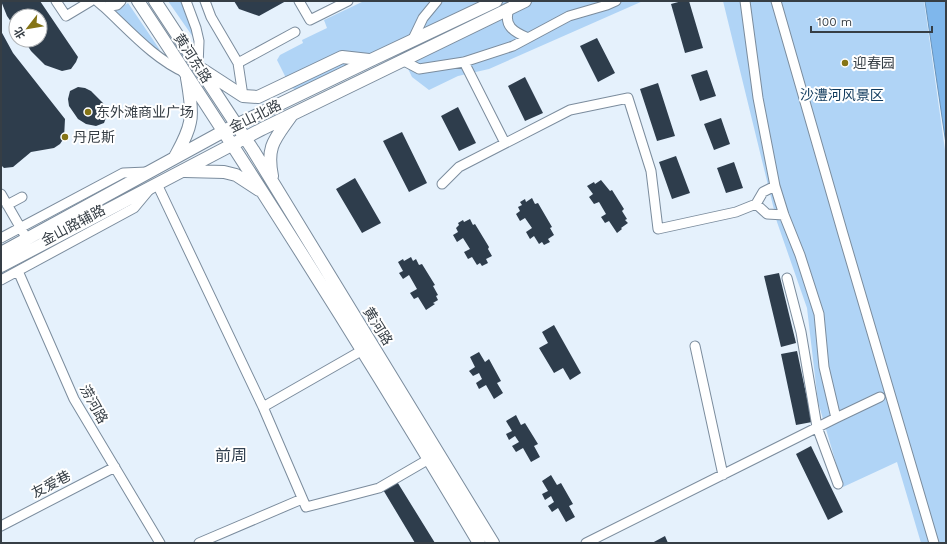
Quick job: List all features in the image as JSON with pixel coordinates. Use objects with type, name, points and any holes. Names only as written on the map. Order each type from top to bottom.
[{"type":"main road","name":"黄河东路","points":[[138,1],[224,131]]},
{"type":"main road","name":"黄河东路","points":[[155,1],[236,125]]},
{"type":"main road","name":"金山北路","points":[[1,253],[224,131],[496,1]]},
{"type":"main road","name":"金山北路","points":[[1,266],[232,144],[525,1]]},
{"type":"main road","points":[[198,67],[243,96],[258,98],[342,57],[370,60]]},
{"type":"main road","points":[[175,157],[184,141],[191,122],[190,92],[186,73]]},
{"type":"main road","points":[[273,185],[269,161],[272,145],[291,115]]},
{"type":"main road","name":"黄河路","points":[[236,125],[273,185],[429,459],[479,543]]},
{"type":"main road","name":"黄河路","points":[[224,131],[493,543]]},
{"type":"main road","points":[[183,171],[224,172],[236,175],[263,192]]},
{"type":"street","points":[[56,1],[66,16],[91,1]]},
{"type":"street","points":[[101,4],[117,5],[121,1]]},
{"type":"street","points":[[186,1],[199,41],[198,67]]},
{"type":"street","points":[[205,1],[211,17],[238,63],[243,96]]},
{"type":"street","points":[[299,1],[310,20],[348,1]]},
{"type":"street","points":[[412,41],[423,18],[437,1]]},
{"type":"street","points":[[402,60],[419,69],[464,62],[513,46],[569,16],[616,1]]},
{"type":"street","points":[[745,1],[758,98],[775,186],[784,215],[800,254],[819,314],[824,367],[836,418]]},
{"type":"street","points":[[776,1],[934,543]]},
{"type":"street","points":[[101,4],[160,58],[175,69],[186,73]]},
{"type":"street","points":[[509,9],[506,16],[510,27],[517,33],[528,38]]},
{"type":"street","points":[[238,63],[295,32]]},
{"type":"street","points":[[464,62],[504,143]]},
{"type":"street","points":[[442,184],[459,167],[570,110],[628,98],[651,171],[658,229],[736,212],[756,204],[763,192],[775,186]]},
{"type":"street","name":"金山路辅路","points":[[1,238],[123,173],[147,172]]},
{"type":"street","points":[[155,185],[263,408],[306,507],[380,488],[429,459]]},
{"type":"street","name":"金山路辅路","points":[[1,280],[134,208],[155,185]]},
{"type":"street","points":[[1,194],[27,238]]},
{"type":"street","points":[[7,205],[22,197]]},
{"type":"street","points":[[756,204],[767,214],[784,215]]},
{"type":"street","name":"涝河路","points":[[18,271],[74,399],[160,543]]},
{"type":"street","points":[[787,278],[801,332],[817,427],[838,484]]},
{"type":"street","points":[[695,346],[722,475]]},
{"type":"street","points":[[263,408],[367,348]]},
{"type":"street","points":[[586,543],[880,397]]},
{"type":"street","name":"友爱巷","points":[[1,526],[115,467]]},
{"type":"street","points":[[199,543],[302,498]]},
{"type":"green space","points":[[168,1],[181,1],[193,33],[193,37]]},
{"type":"green space","points":[[364,1],[643,1],[489,69],[458,76],[429,90],[412,77],[396,44],[299,90],[291,88],[277,60],[280,55],[303,43],[302,40],[327,28],[324,20]]},
{"type":"green space","name":"沙澧河风景区","points":[[723,1],[924,1],[946,157],[946,543],[921,543],[897,462],[843,487],[818,402],[807,308],[777,222]]},
{"type":"green space","points":[[128,3],[160,50],[154,48],[114,12]]},
{"type":"shaded area","points":[[925,1],[946,1],[946,144]]},
{"type":"building","points":[[1,1],[40,1],[45,8],[8,8],[8,17]]},
{"type":"building","points":[[234,1],[286,1],[259,16],[239,9]]},
{"type":"building","points":[[689,1],[703,48],[685,53],[671,4]]},
{"type":"building","points":[[48,13],[78,57],[71,69],[62,71],[45,65],[29,48],[48,48]]},
{"type":"building","points":[[1,31],[8,44],[8,48],[10,48],[65,119],[64,138],[60,144],[54,148],[31,152],[13,167],[4,168],[1,165]]},
{"type":"building","points":[[597,38],[615,73],[598,82],[580,46]]},
{"type":"building","points":[[707,70],[716,96],[700,101],[691,75]]},
{"type":"building","points":[[525,77],[543,113],[525,121],[508,86]]},
{"type":"building","points":[[658,83],[675,136],[657,141],[640,89]]},
{"type":"building","points":[[78,87],[91,91],[103,103],[107,115],[104,123],[96,126],[86,124],[78,119],[69,106],[68,99],[70,91]]},
{"type":"building","points":[[458,107],[476,143],[459,151],[441,116]]},
{"type":"building","points":[[721,118],[730,144],[714,150],[704,124]]},
{"type":"building","points":[[402,132],[427,183],[409,192],[383,141]]},
{"type":"building","points":[[676,156],[690,193],[672,199],[659,162]]},
{"type":"building","points":[[734,162],[743,188],[726,193],[717,168]]},
{"type":"building","points":[[355,178],[381,223],[362,233],[336,189]]},
{"type":"building","points":[[601,180],[610,191],[612,190],[624,209],[622,211],[627,219],[625,220],[628,223],[617,233],[609,221],[605,223],[601,217],[606,214],[599,202],[594,204],[589,197],[593,194],[587,186],[594,182],[595,184]]},
{"type":"building","points":[[532,198],[535,204],[538,203],[552,227],[550,228],[554,235],[548,239],[550,242],[544,245],[542,242],[539,244],[534,236],[530,239],[526,232],[532,228],[525,218],[520,221],[516,214],[520,211],[518,207],[522,205],[520,202],[525,199],[526,202]]},
{"type":"building","points":[[470,219],[473,225],[475,224],[489,247],[488,249],[492,256],[486,259],[488,263],[482,266],[480,263],[477,265],[472,257],[468,259],[464,252],[470,249],[463,238],[457,242],[453,235],[458,232],[456,228],[459,225],[458,223],[463,220],[464,222]]},
{"type":"building","points":[[411,257],[413,261],[416,259],[419,265],[422,264],[435,285],[433,286],[438,295],[436,296],[438,300],[433,303],[435,304],[426,310],[418,297],[414,299],[410,293],[417,289],[409,275],[403,279],[399,273],[403,271],[398,262],[403,259],[404,261]]},
{"type":"building","points":[[779,273],[796,343],[781,347],[764,276]]},
{"type":"building","points":[[554,325],[581,373],[570,380],[563,368],[554,373],[539,348],[548,343],[542,332]]},
{"type":"building","points":[[797,351],[812,422],[796,425],[781,354]]},
{"type":"building","points":[[479,352],[485,362],[489,359],[501,381],[497,383],[503,393],[494,399],[486,385],[479,389],[476,383],[482,379],[479,373],[473,376],[469,371],[475,367],[470,357]]},
{"type":"building","points":[[516,415],[521,425],[525,423],[538,444],[534,446],[540,457],[531,462],[523,448],[516,452],[512,446],[519,442],[515,436],[509,440],[506,434],[512,431],[506,421]]},
{"type":"building","points":[[811,446],[843,512],[828,520],[796,454]]},
{"type":"building","points":[[551,475],[557,485],[561,483],[573,504],[569,506],[575,517],[566,522],[558,508],[552,512],[548,506],[554,502],[551,496],[545,500],[542,494],[548,491],[542,481]]},
{"type":"building","points":[[396,480],[435,543],[415,543],[382,488]]},
{"type":"building","points":[[665,536],[668,543],[652,543]]},
{"type":"place","name":"迎春园","points":[[845,63]]},
{"type":"place","name":"东外滩商业广场","points":[[88,112]]},
{"type":"place","name":"丹尼斯","points":[[65,137]]},
{"type":"district","name":"前周","points":[[231,455]]}]
